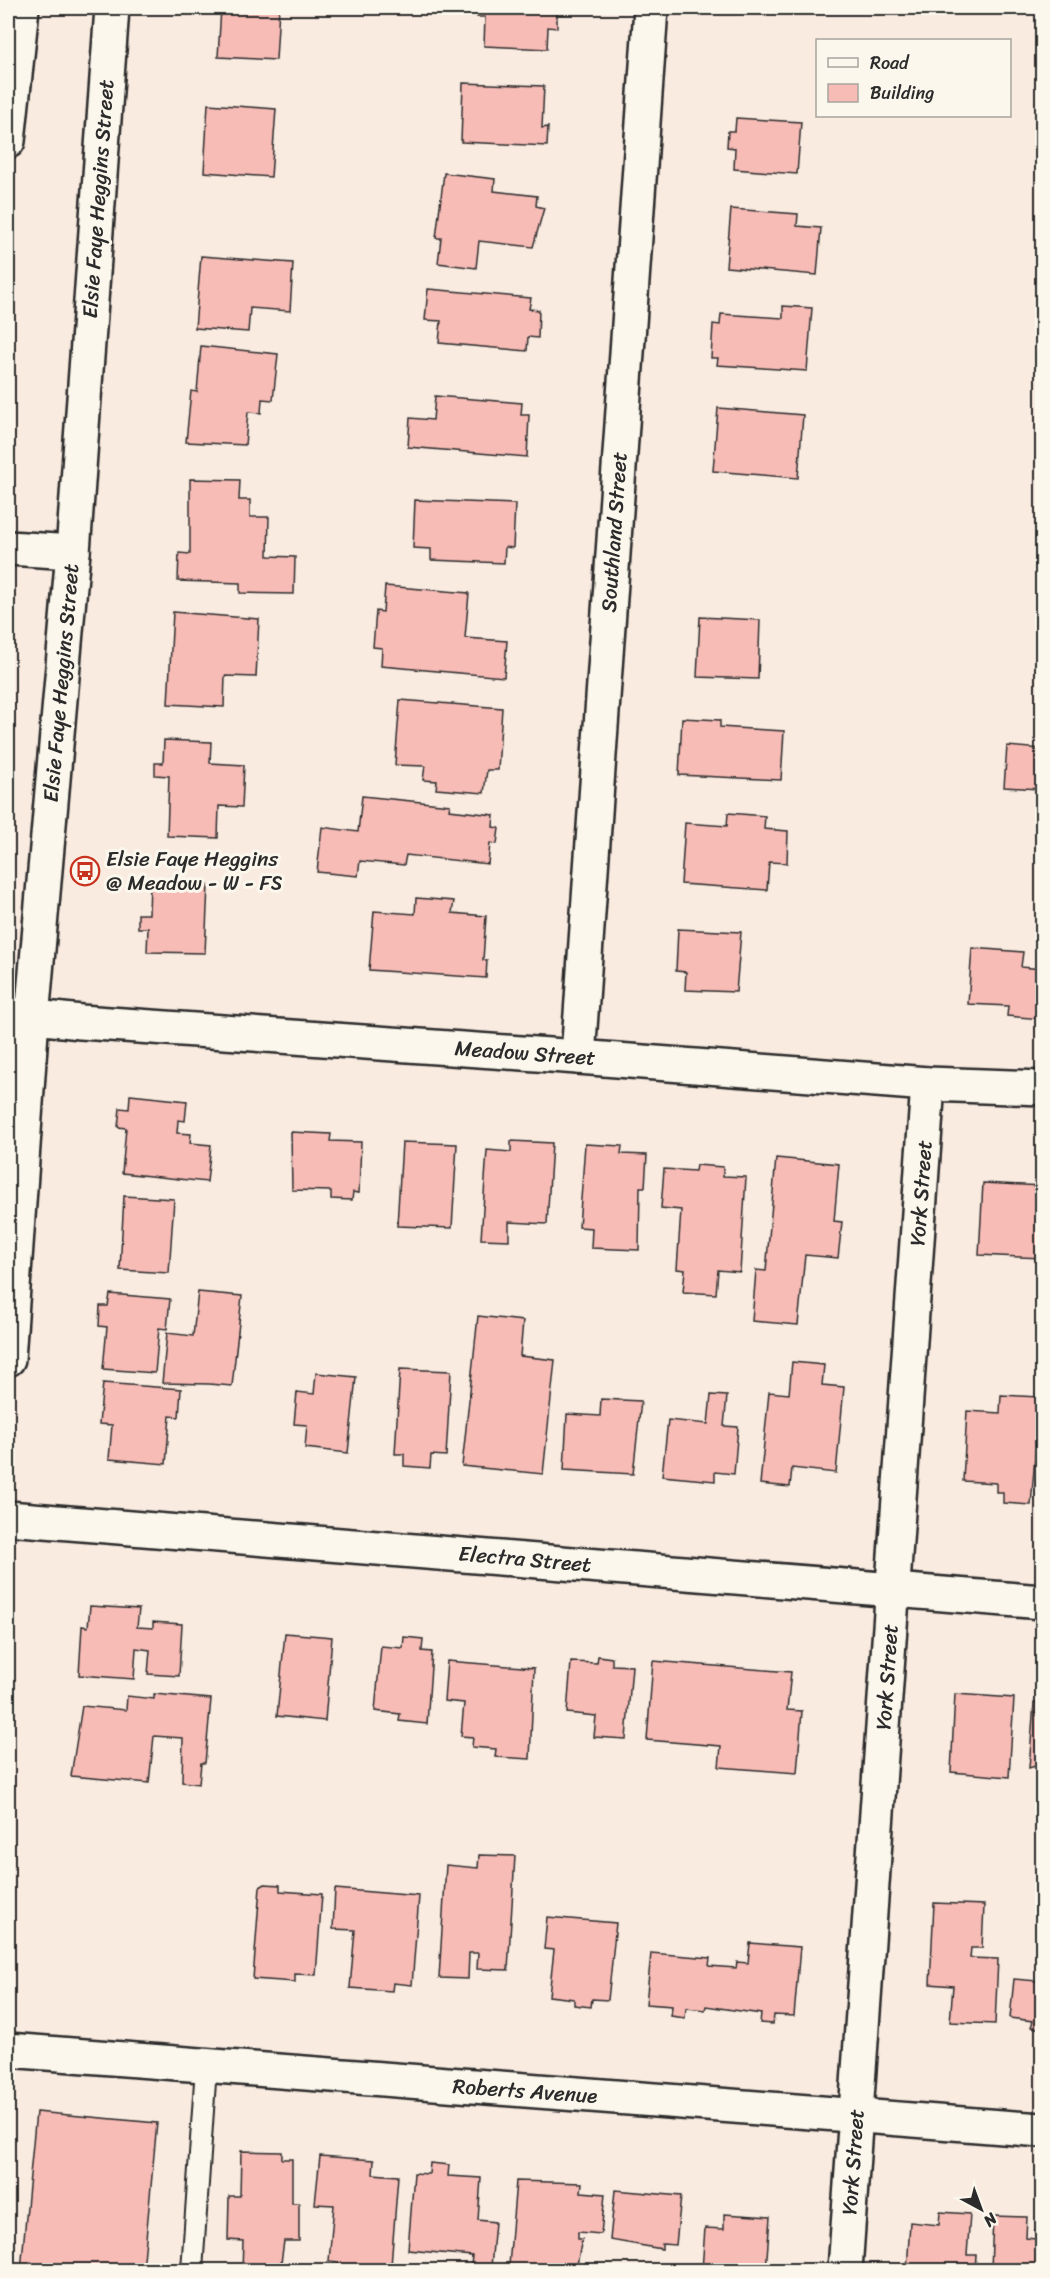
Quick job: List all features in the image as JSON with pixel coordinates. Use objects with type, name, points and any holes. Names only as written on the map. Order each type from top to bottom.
[{"type":"street","points":[[8,141],[22,8]]},
{"type":"street","name":"Elsie Faye Heggins Street","points":[[8,1359],[20,1016],[73,552],[112,8]]},
{"type":"street","name":"Southland Street","points":[[578,1057],[651,8]]},
{"type":"street","points":[[8,548],[73,552]]},
{"type":"street","name":"Meadow Street","points":[[20,1016],[928,1084],[1042,1088]]},
{"type":"street","name":"York Street","points":[[845,2271],[928,1084]]},
{"type":"street","name":"Electra Street","points":[[8,1518],[1042,1602]]},
{"type":"street","name":"Roberts Avenue","points":[[8,2050],[1042,2130]]},
{"type":"lane","points":[[192,2271],[206,2067]]},
{"type":"building","points":[[221,8],[279,8],[276,60],[218,57]]},
{"type":"building","points":[[477,8],[550,8],[557,10],[557,28],[548,27],[547,49],[484,46],[485,17],[477,17]]},
{"type":"building","points":[[463,83],[544,86],[542,128],[548,127],[547,146],[461,142]]},
{"type":"building","points":[[208,104],[276,109],[271,177],[204,172]]},
{"type":"building","points":[[736,118],[801,122],[797,174],[734,169],[735,148],[727,147],[728,131],[735,131]]},
{"type":"building","points":[[444,173],[495,179],[494,191],[537,196],[536,206],[544,208],[533,247],[479,241],[476,268],[438,263],[441,238],[436,238]]},
{"type":"building","points":[[731,209],[798,214],[797,226],[821,228],[817,275],[726,267]]},
{"type":"building","points":[[201,256],[293,263],[290,311],[250,308],[248,332],[195,328]]},
{"type":"building","points":[[428,289],[531,298],[529,309],[539,310],[538,338],[528,337],[527,351],[439,343],[441,321],[425,320]]},
{"type":"building","points":[[783,306],[812,308],[807,371],[717,365],[718,358],[711,358],[713,324],[720,325],[721,314],[783,318]]},
{"type":"building","points":[[201,346],[278,354],[273,400],[262,399],[261,413],[248,412],[245,445],[186,442],[191,391],[197,392]]},
{"type":"building","points":[[435,396],[522,403],[521,415],[529,415],[527,457],[408,447],[410,418],[433,420]]},
{"type":"building","points":[[718,408],[803,415],[798,478],[713,471]]},
{"type":"building","points":[[190,479],[240,480],[239,500],[250,500],[250,517],[269,517],[268,556],[295,557],[294,594],[240,593],[240,583],[178,581],[179,553],[190,554]]},
{"type":"building","points":[[415,500],[515,504],[513,548],[505,547],[504,563],[431,560],[431,549],[413,548]]},
{"type":"building","points":[[1042,570],[1042,616],[1039,616]]},
{"type":"building","points":[[385,586],[469,593],[465,638],[507,641],[504,677],[381,666],[382,648],[373,647],[376,611],[383,612]]},
{"type":"building","points":[[173,612],[259,619],[256,677],[225,676],[224,707],[168,704]]},
{"type":"building","points":[[700,617],[760,620],[758,679],[697,677]]},
{"type":"building","points":[[400,700],[502,708],[498,770],[487,770],[484,793],[436,789],[437,781],[423,780],[425,766],[395,765]]},
{"type":"building","points":[[682,718],[720,720],[720,727],[784,731],[781,780],[679,775]]},
{"type":"building","points":[[164,740],[211,742],[210,763],[244,765],[242,807],[219,806],[218,838],[167,836],[169,776],[155,775],[155,763],[163,763]]},
{"type":"building","points":[[1007,746],[1042,749],[1042,814],[1038,813],[1040,789],[1004,787]]},
{"type":"building","points":[[362,796],[450,805],[449,810],[494,815],[493,827],[499,828],[497,844],[490,843],[488,864],[406,855],[404,865],[360,861],[358,876],[317,872],[322,827],[358,832]]},
{"type":"building","points":[[728,813],[765,816],[764,829],[788,831],[787,863],[769,862],[767,890],[681,884],[685,823],[727,826]]},
{"type":"building","points":[[150,883],[208,885],[205,953],[147,952],[148,928],[138,928],[138,914],[149,914]]},
{"type":"building","points":[[416,898],[454,901],[452,913],[486,916],[483,960],[487,960],[486,978],[369,970],[374,911],[415,914]]},
{"type":"building","points":[[678,929],[741,932],[736,992],[685,990],[686,972],[676,971]]},
{"type":"building","points":[[972,948],[1023,952],[1021,967],[1042,969],[1042,1019],[1007,1016],[1008,1006],[968,1004]]},
{"type":"building","points":[[130,1095],[187,1101],[185,1121],[178,1120],[177,1133],[191,1134],[190,1143],[211,1145],[207,1182],[122,1173],[126,1128],[118,1127],[120,1108],[129,1109]]},
{"type":"building","points":[[291,1132],[331,1134],[330,1141],[361,1142],[359,1193],[353,1192],[352,1200],[331,1199],[331,1191],[292,1190]]},
{"type":"building","points":[[511,1141],[552,1143],[547,1224],[509,1222],[509,1240],[481,1239],[487,1150],[511,1152]]},
{"type":"building","points":[[402,1142],[457,1144],[452,1228],[397,1226]]},
{"type":"building","points":[[585,1144],[622,1146],[621,1154],[647,1155],[645,1187],[640,1187],[639,1250],[591,1248],[592,1228],[579,1227]]},
{"type":"building","points":[[776,1158],[839,1164],[834,1221],[842,1222],[838,1258],[805,1255],[798,1325],[752,1321],[756,1270],[766,1271]]},
{"type":"building","points":[[696,1165],[723,1167],[723,1176],[746,1177],[740,1272],[718,1270],[716,1294],[683,1292],[685,1270],[677,1269],[681,1210],[661,1208],[664,1169],[695,1171]]},
{"type":"building","points":[[983,1183],[1042,1186],[1042,1258],[979,1255]]},
{"type":"building","points":[[124,1196],[174,1199],[169,1273],[120,1270]]},
{"type":"building","points":[[198,1292],[242,1296],[232,1386],[162,1383],[167,1333],[193,1336]]},
{"type":"building","points":[[110,1294],[170,1299],[167,1329],[159,1328],[155,1373],[103,1369],[107,1327],[99,1326],[100,1306],[108,1306]]},
{"type":"building","points":[[478,1316],[523,1321],[520,1356],[555,1360],[543,1474],[462,1466]]},
{"type":"building","points":[[792,1362],[824,1365],[822,1385],[844,1387],[836,1473],[792,1468],[790,1487],[760,1484],[769,1392],[789,1394]]},
{"type":"building","points":[[400,1369],[451,1371],[446,1456],[431,1455],[430,1468],[404,1466],[404,1454],[395,1454]]},
{"type":"building","points":[[316,1373],[356,1377],[348,1453],[305,1448],[307,1425],[294,1424],[297,1392],[314,1394]]},
{"type":"building","points":[[103,1383],[181,1389],[179,1417],[170,1416],[166,1464],[109,1459],[112,1425],[99,1424]]},
{"type":"building","points":[[711,1395],[727,1396],[724,1426],[738,1427],[734,1474],[715,1472],[715,1481],[662,1476],[668,1420],[708,1424]]},
{"type":"building","points":[[1001,1395],[1040,1397],[1031,1505],[1003,1503],[1003,1492],[996,1492],[996,1483],[963,1481],[967,1411],[1000,1413]]},
{"type":"building","points":[[601,1399],[641,1401],[633,1474],[564,1470],[567,1414],[600,1416]]},
{"type":"building","points":[[90,1606],[139,1609],[137,1627],[153,1628],[153,1622],[182,1624],[179,1676],[148,1674],[150,1650],[136,1648],[134,1679],[79,1675],[82,1626],[88,1627]]},
{"type":"building","points":[[285,1633],[332,1637],[325,1721],[277,1716]]},
{"type":"building","points":[[404,1637],[423,1639],[422,1651],[432,1652],[427,1724],[399,1721],[400,1714],[375,1711],[381,1646],[403,1648]]},
{"type":"building","points":[[598,1656],[612,1658],[612,1665],[632,1666],[626,1739],[594,1737],[596,1716],[567,1713],[571,1662],[597,1663]]},
{"type":"building","points":[[447,1661],[534,1668],[530,1759],[495,1757],[496,1749],[472,1747],[473,1737],[461,1736],[464,1703],[444,1701]]},
{"type":"building","points":[[653,1661],[791,1672],[787,1710],[802,1711],[797,1773],[719,1767],[721,1746],[647,1740]]},
{"type":"building","points":[[154,1694],[211,1699],[205,1763],[201,1763],[199,1784],[182,1782],[183,1738],[154,1736],[149,1783],[71,1776],[82,1706],[126,1710],[127,1696],[154,1699]]},
{"type":"building","points":[[955,1694],[1014,1698],[1009,1777],[951,1772]]},
{"type":"building","points":[[1034,1703],[1042,1703],[1042,1764],[1029,1768]]},
{"type":"building","points":[[479,1855],[515,1856],[508,1970],[477,1969],[478,1953],[469,1953],[468,1979],[439,1978],[446,1865],[478,1868]]},
{"type":"building","points":[[265,1884],[280,1885],[280,1891],[322,1894],[316,1975],[295,1974],[295,1982],[253,1979],[260,1887]]},
{"type":"building","points":[[335,1889],[419,1896],[412,1985],[393,1983],[392,1991],[350,1988],[355,1930],[333,1929]]},
{"type":"building","points":[[934,1903],[984,1905],[982,1948],[971,1948],[970,1958],[998,1959],[995,2024],[950,2022],[953,1986],[930,1984]]},
{"type":"building","points":[[547,1917],[616,1923],[608,2000],[592,1999],[591,2007],[574,2005],[574,1999],[549,1996],[554,1950],[544,1949]]},
{"type":"building","points":[[1042,1923],[1042,2029],[1031,2027],[1033,2021],[1010,2018],[1014,1979],[1037,1981]]},
{"type":"building","points":[[750,1943],[800,1947],[794,2016],[774,2015],[773,2024],[760,2023],[761,2014],[706,2006],[705,2010],[686,2008],[685,2018],[671,2016],[672,2006],[646,2004],[651,1953],[710,1958],[709,1966],[736,1968],[737,1962],[748,1963]]},
{"type":"building","points":[[36,2112],[157,2123],[143,2270],[21,2270]]},
{"type":"building","points":[[241,2151],[282,2152],[282,2159],[292,2159],[292,2203],[299,2203],[299,2241],[284,2241],[280,2270],[242,2270],[243,2241],[228,2240],[229,2196],[240,2196]]},
{"type":"building","points":[[320,2156],[374,2160],[373,2174],[398,2176],[391,2266],[372,2264],[372,2270],[337,2270],[338,2262],[329,2261],[334,2205],[315,2204]]},
{"type":"building","points":[[430,2163],[449,2165],[448,2176],[481,2178],[478,2220],[495,2222],[491,2267],[471,2265],[472,2256],[408,2250],[414,2173],[429,2174]]},
{"type":"building","points":[[516,2181],[582,2183],[581,2192],[605,2194],[601,2234],[578,2232],[578,2239],[582,2239],[576,2270],[509,2266]]},
{"type":"building","points":[[615,2190],[681,2196],[676,2245],[662,2244],[662,2249],[610,2240]]},
{"type":"building","points":[[940,2212],[970,2214],[967,2255],[976,2255],[975,2270],[907,2270],[910,2222],[939,2225]]},
{"type":"building","points":[[724,2214],[770,2217],[766,2270],[702,2270],[705,2228],[724,2229]]},
{"type":"building","points":[[993,2216],[1027,2217],[1026,2238],[1036,2239],[1035,2231],[1042,2231],[1042,2270],[991,2270]]},
{"type":"place","name":"Elsie Faye Heggins @ Meadow - W - FS","points":[[85,871]]}]
